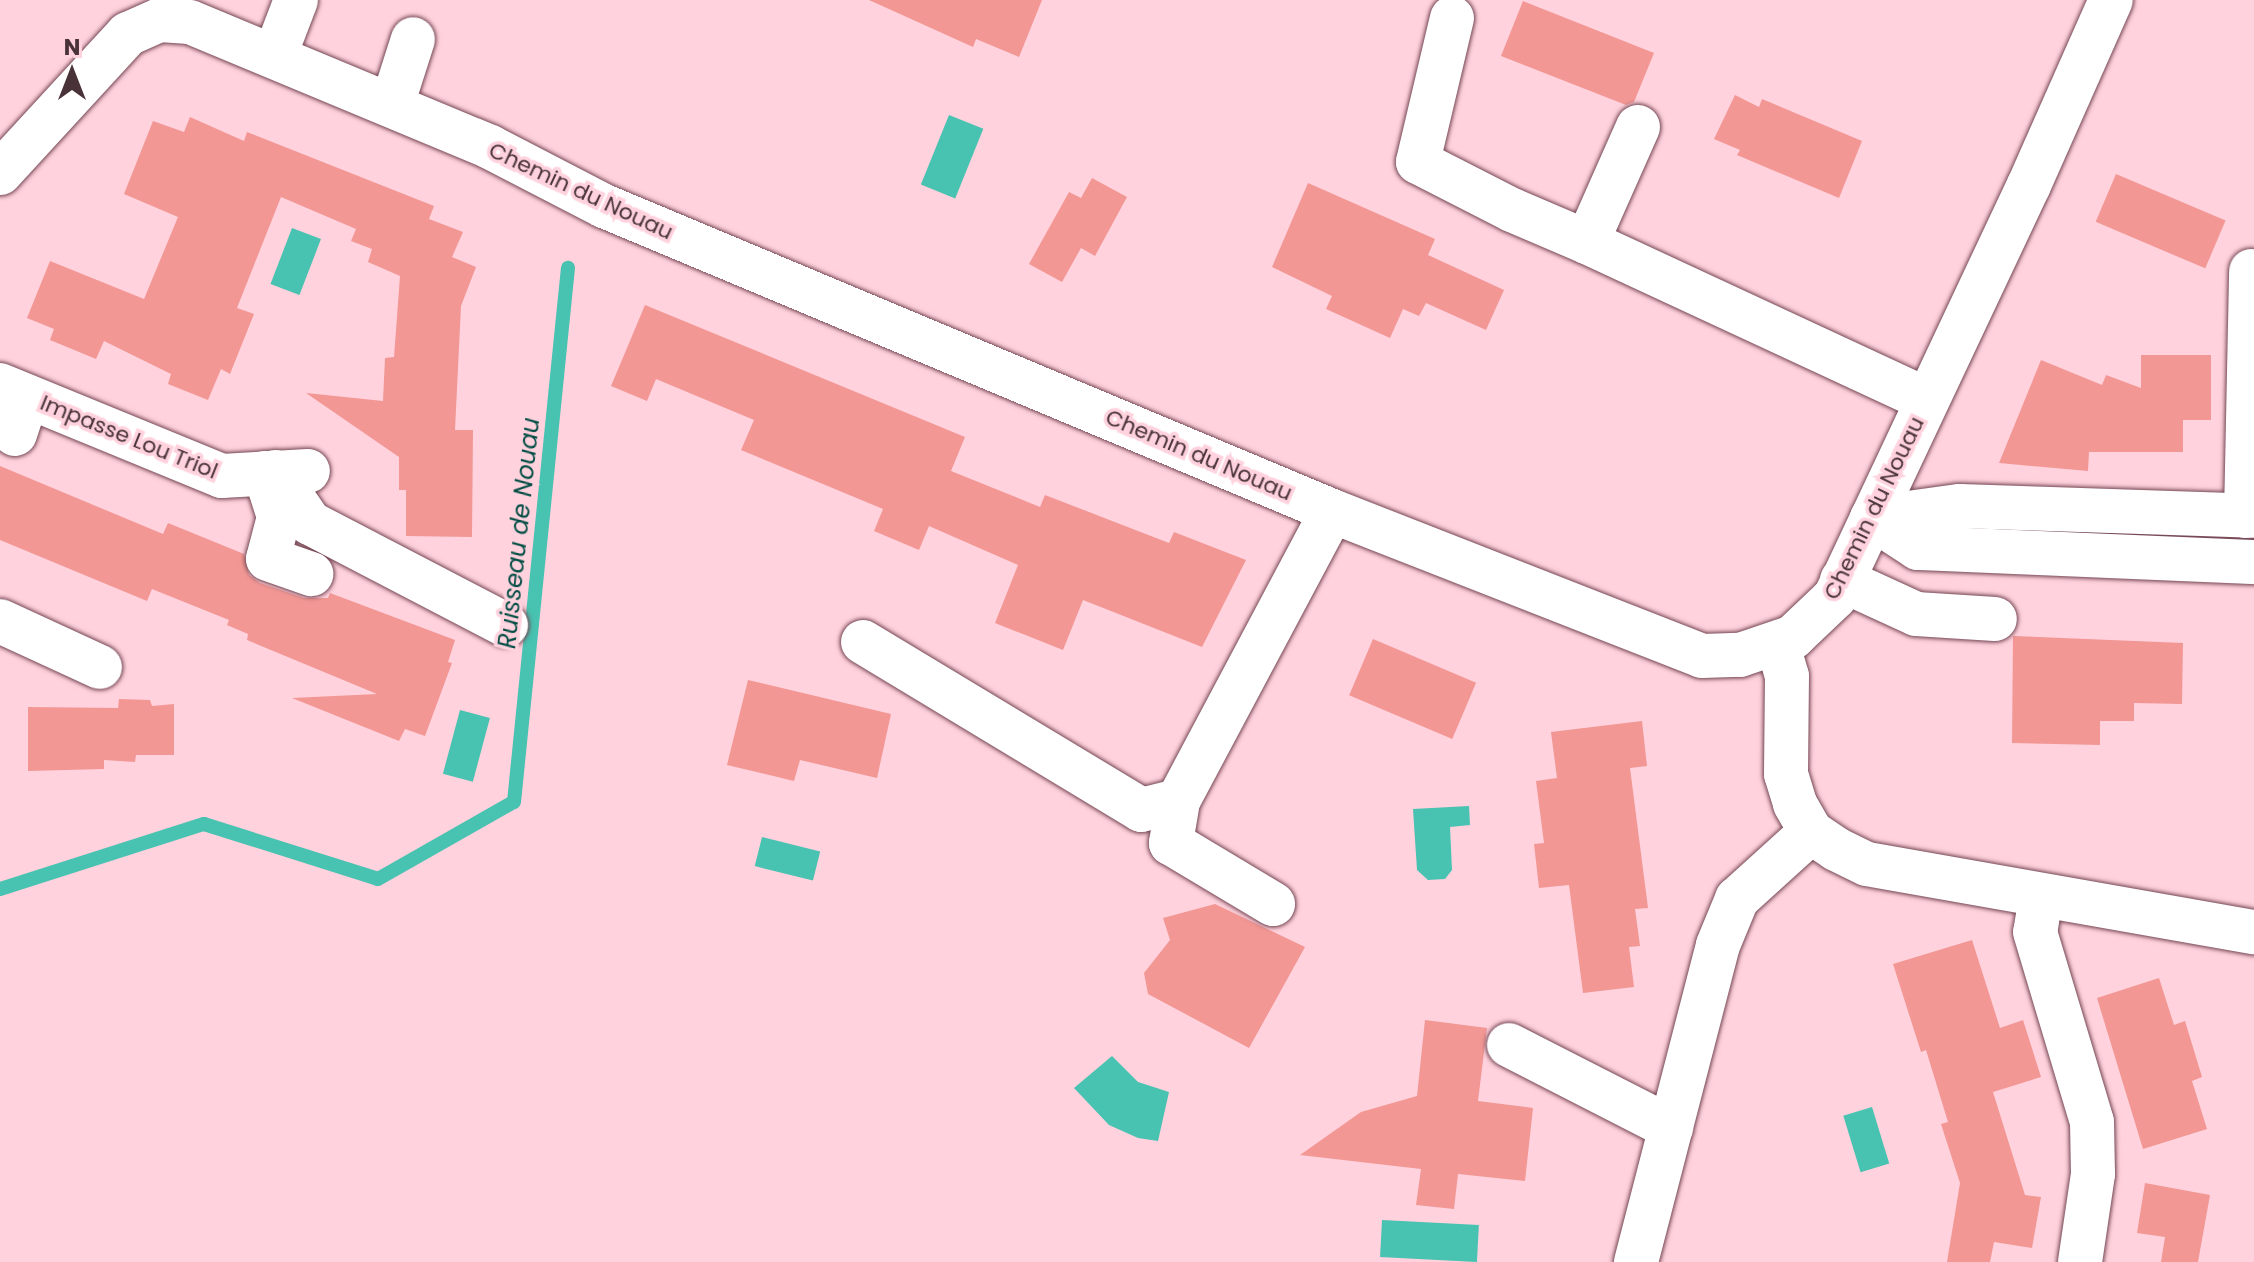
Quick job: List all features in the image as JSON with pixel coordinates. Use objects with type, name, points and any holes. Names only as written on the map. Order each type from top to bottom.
[{"type":"street","points":[[275,55],[296,0]]},
{"type":"street","name":"Chemin du Nouau","points":[[0,173],[119,43],[158,10],[275,55],[490,147],[604,206],[1332,511],[1702,656],[1740,655],[1778,645],[1822,613],[1835,597],[2029,185],[2111,0]]},
{"type":"street","points":[[1452,18],[1418,162],[1512,210],[1926,399]]},
{"type":"street","points":[[392,105],[413,39]]},
{"type":"street","points":[[1587,242],[1638,127]]},
{"type":"street","points":[[1872,518],[1960,506],[2250,516],[2251,271]]},
{"type":"street","name":"Impasse Lou Triol","points":[[14,405],[222,476],[283,472]]},
{"type":"street","points":[[283,472],[279,517],[268,559],[311,574]]},
{"type":"street","points":[[283,472],[310,523],[506,625]]},
{"type":"street","points":[[1273,904],[1171,843],[1178,801],[1332,511]]},
{"type":"street","points":[[1872,518],[1918,548],[2254,562]]},
{"type":"street","points":[[1842,580],[1916,614],[1995,619]]},
{"type":"street","points":[[0,621],[100,667]]},
{"type":"street","points":[[863,642],[1141,810],[1178,801]]},
{"type":"street","points":[[1778,645],[1787,676],[1786,774],[1795,804],[1811,832],[1867,864],[2254,932]]},
{"type":"street","points":[[1636,1262],[1718,945],[1737,899],[1811,832]]},
{"type":"street","points":[[2041,896],[2035,932],[2092,1122],[2093,1174],[2080,1262]]},
{"type":"street","points":[[1509,1045],[1671,1128]]},
{"type":"shaded area","points":[[949,115],[983,129],[955,198],[921,185]]},
{"type":"shaded area","points":[[292,228],[321,239],[299,295],[270,284]]},
{"type":"shaded area","points":[[460,710],[490,718],[473,782],[443,774]]},
{"type":"shaded area","points":[[1469,806],[1470,825],[1450,827],[1452,870],[1445,879],[1428,880],[1417,870],[1413,809]]},
{"type":"shaded area","points":[[762,837],[820,852],[813,881],[755,866]]},
{"type":"shaded area","points":[[1112,1056],[1138,1082],[1169,1092],[1158,1141],[1138,1138],[1109,1125],[1074,1088]]},
{"type":"shaded area","points":[[1872,1107],[1889,1163],[1861,1172],[1843,1116]]},
{"type":"shaded area","points":[[1382,1220],[1479,1225],[1477,1262],[1380,1257]]},
{"type":"building","points":[[869,0],[1042,0],[1019,57],[976,39],[973,47]]},
{"type":"building","points":[[1523,1],[1654,53],[1634,102],[1626,105],[1501,56]]},
{"type":"building","points":[[1735,95],[1759,107],[1762,99],[1862,141],[1839,198],[1737,155],[1740,150],[1714,139]]},
{"type":"building","points":[[190,117],[244,141],[247,132],[434,206],[429,219],[463,232],[452,257],[476,267],[461,306],[455,430],[473,430],[472,537],[406,536],[406,490],[399,490],[399,457],[306,393],[383,401],[385,358],[394,357],[400,276],[368,262],[372,249],[351,241],[356,229],[281,197],[237,308],[254,314],[230,374],[221,369],[208,400],[168,384],[171,374],[104,341],[96,359],[50,340],[54,329],[27,318],[50,261],[144,299],[178,217],[124,194],[153,121],[184,132]]},
{"type":"building","points":[[2116,174],[2226,220],[2205,268],[2096,222]]},
{"type":"building","points":[[1092,178],[1127,197],[1095,256],[1081,248],[1062,282],[1029,264],[1069,192],[1081,198]]},
{"type":"building","points":[[1308,183],[1435,239],[1428,255],[1504,290],[1486,330],[1426,303],[1419,316],[1403,309],[1390,338],[1326,309],[1332,296],[1272,267]]},
{"type":"building","points":[[645,305],[965,437],[951,471],[1040,507],[1045,495],[1169,543],[1174,532],[1246,560],[1202,647],[1083,600],[1063,650],[995,623],[1018,565],[929,526],[919,550],[874,531],[883,509],[741,450],[754,420],[656,379],[647,401],[611,386]]},
{"type":"building","points":[[2141,355],[2211,355],[2211,420],[2183,420],[2183,452],[2089,452],[2088,471],[1999,463],[2041,360],[2102,385],[2106,375],[2141,388]]},
{"type":"building","points":[[0,466],[163,534],[168,523],[244,554],[249,575],[260,583],[304,598],[328,598],[330,593],[455,640],[448,662],[452,663],[425,736],[405,729],[399,741],[292,698],[377,694],[247,640],[248,634],[227,625],[229,620],[152,589],[147,601],[0,540]]},
{"type":"building","points":[[2013,636],[2183,643],[2182,704],[2134,703],[2134,721],[2100,721],[2100,745],[2012,743]]},
{"type":"building","points":[[1373,639],[1476,683],[1452,739],[1349,695]]},
{"type":"building","points":[[748,680],[891,714],[877,778],[800,760],[794,781],[727,765]]},
{"type":"building","points":[[119,699],[150,700],[152,706],[174,704],[174,755],[136,755],[135,762],[104,760],[104,769],[28,771],[28,707],[118,708]]},
{"type":"building","points":[[1642,721],[1647,766],[1630,768],[1648,908],[1635,909],[1640,946],[1629,947],[1634,987],[1583,993],[1569,885],[1539,888],[1534,844],[1544,843],[1536,781],[1557,778],[1551,732]]},
{"type":"building","points":[[1215,904],[1305,947],[1249,1048],[1148,994],[1144,973],[1170,940],[1163,918]]},
{"type":"building","points":[[1972,940],[2000,1028],[2023,1020],[2041,1077],[1993,1092],[2025,1195],[2041,1197],[2032,1248],[1994,1242],[1990,1262],[1947,1262],[1960,1183],[1941,1124],[1948,1122],[1926,1050],[1921,1052],[1893,964]]},
{"type":"building","points":[[2159,978],[2174,1025],[2185,1021],[2202,1077],[2192,1081],[2207,1129],[2143,1149],[2097,998]]},
{"type":"building","points":[[1425,1020],[1487,1028],[1478,1101],[1533,1108],[1525,1181],[1458,1174],[1454,1209],[1416,1205],[1421,1169],[1300,1155],[1361,1112],[1417,1096]]},
{"type":"building","points":[[2145,1183],[2210,1195],[2198,1262],[2161,1262],[2165,1237],[2137,1233]]},
{"type":"waterway","name":"Ruisseau de Nouau","points":[[514,802],[568,268]]},
{"type":"waterway","points":[[0,889],[204,824],[378,879],[512,803]]}]
